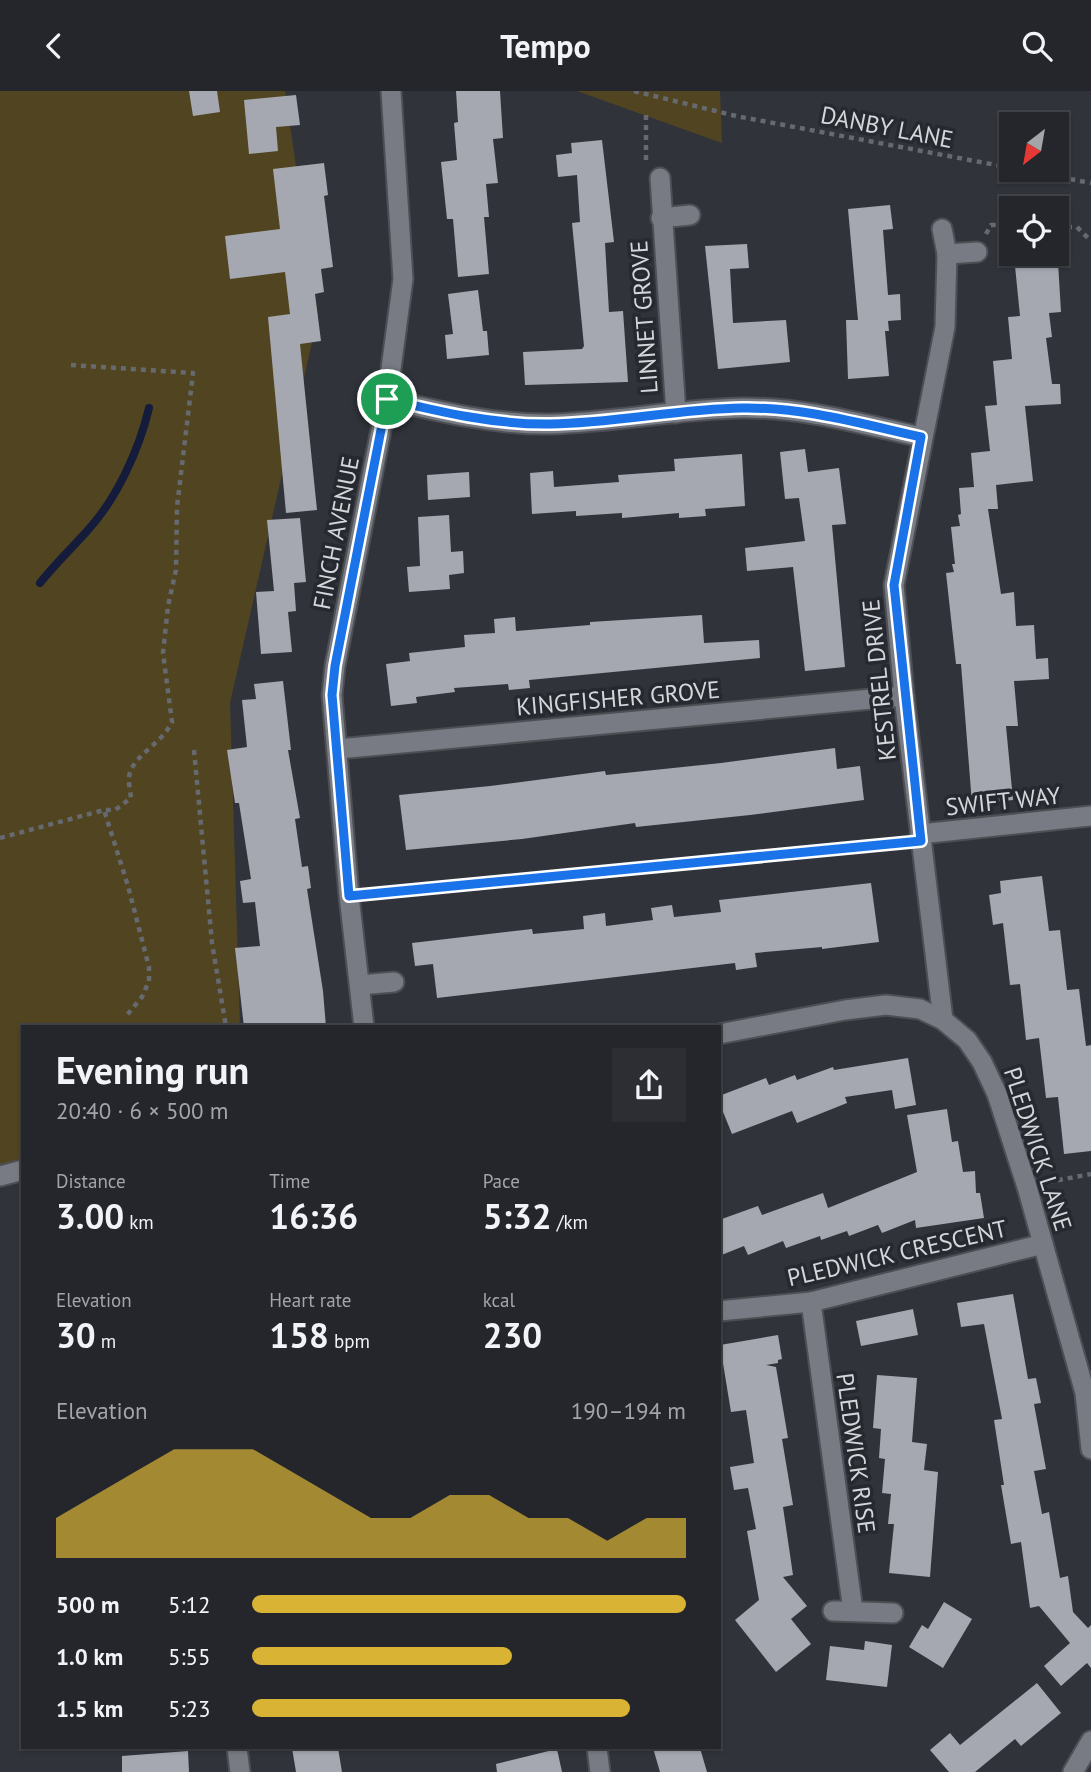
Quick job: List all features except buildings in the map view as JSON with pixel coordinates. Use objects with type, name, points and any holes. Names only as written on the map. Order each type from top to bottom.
[{"type":"street","name":"FINCH AVENUE","points":[[364,1025],[349,896],[332,695],[335,666],[387,399],[403,279],[391,91]]},
{"type":"street","name":"LINNET GROVE","points":[[660,178],[676,413]]},
{"type":"street","name":"LINNET GROVE","points":[[661,218],[690,215]]},
{"type":"street","name":"KESTREL DRIVE","points":[[942,229],[947,254],[945,327],[921,437],[894,585],[904,696],[943,1020]]},
{"type":"street","points":[[947,254],[976,252]]},
{"type":"street","name":"LINNET GROVE","points":[[387,399],[491,420],[548,424],[613,421],[742,408],[794,411],[921,437]]},
{"type":"street","name":"KINGFISHER GROVE","points":[[338,749],[904,696]]},
{"type":"street","name":"SWIFT WAY","points":[[920,837],[1091,816]]},
{"type":"street","points":[[360,985],[394,982]]},
{"type":"street","name":"PLEDWICK LANE","points":[[721,1034],[886,1005],[920,1009],[943,1020],[967,1041],[982,1062],[997,1094],[1027,1187],[1085,1393],[1091,1449]]},
{"type":"street","points":[[0,1176],[21,1171]]},
{"type":"street","name":"PLEDWICK CRESCENT","points":[[721,1311],[811,1302],[1043,1244]]},
{"type":"street","name":"PLEDWICK RISE","points":[[811,1302],[853,1611]]},
{"type":"street","points":[[833,1611],[893,1613]]},
{"type":"street","points":[[1073,1772],[1091,1741]]},
{"type":"street","points":[[237,1749],[240,1772]]},
{"type":"street","points":[[597,1749],[600,1772]]},
{"type":"path","name":"DANBY LANE","points":[[634,91],[736,116],[999,166]]},
{"type":"path","points":[[646,115],[646,163],[660,178]]},
{"type":"path","points":[[1069,179],[1091,183]]},
{"type":"path","points":[[1069,227],[1077,227],[1091,241]]},
{"type":"path","points":[[0,838],[104,810],[115,810],[131,798],[131,768],[167,733],[172,722],[163,653],[168,606],[176,570],[177,507],[193,373],[71,365]]},
{"type":"path","points":[[194,750],[212,943],[226,1025]]},
{"type":"path","points":[[104,810],[128,886],[149,967],[146,989],[127,1015]]},
{"type":"path","points":[[349,896],[920,837]]},
{"type":"path","points":[[1027,1187],[1091,1174]]},
{"type":"shaded area","points":[[0,91],[285,91],[318,316],[230,703],[240,1025],[21,1025],[21,1171],[0,1176]]},
{"type":"shaded area","points":[[577,91],[720,91],[722,143]]},
{"type":"waterway","points":[[40,583],[88,530],[108,503],[133,457],[149,408]]},
{"type":"route","points":[[387,399],[491,420],[548,424],[613,421],[742,408],[794,411],[826,415],[921,437],[894,585],[921,841],[349,896],[332,695],[335,666],[387,399]]}]
